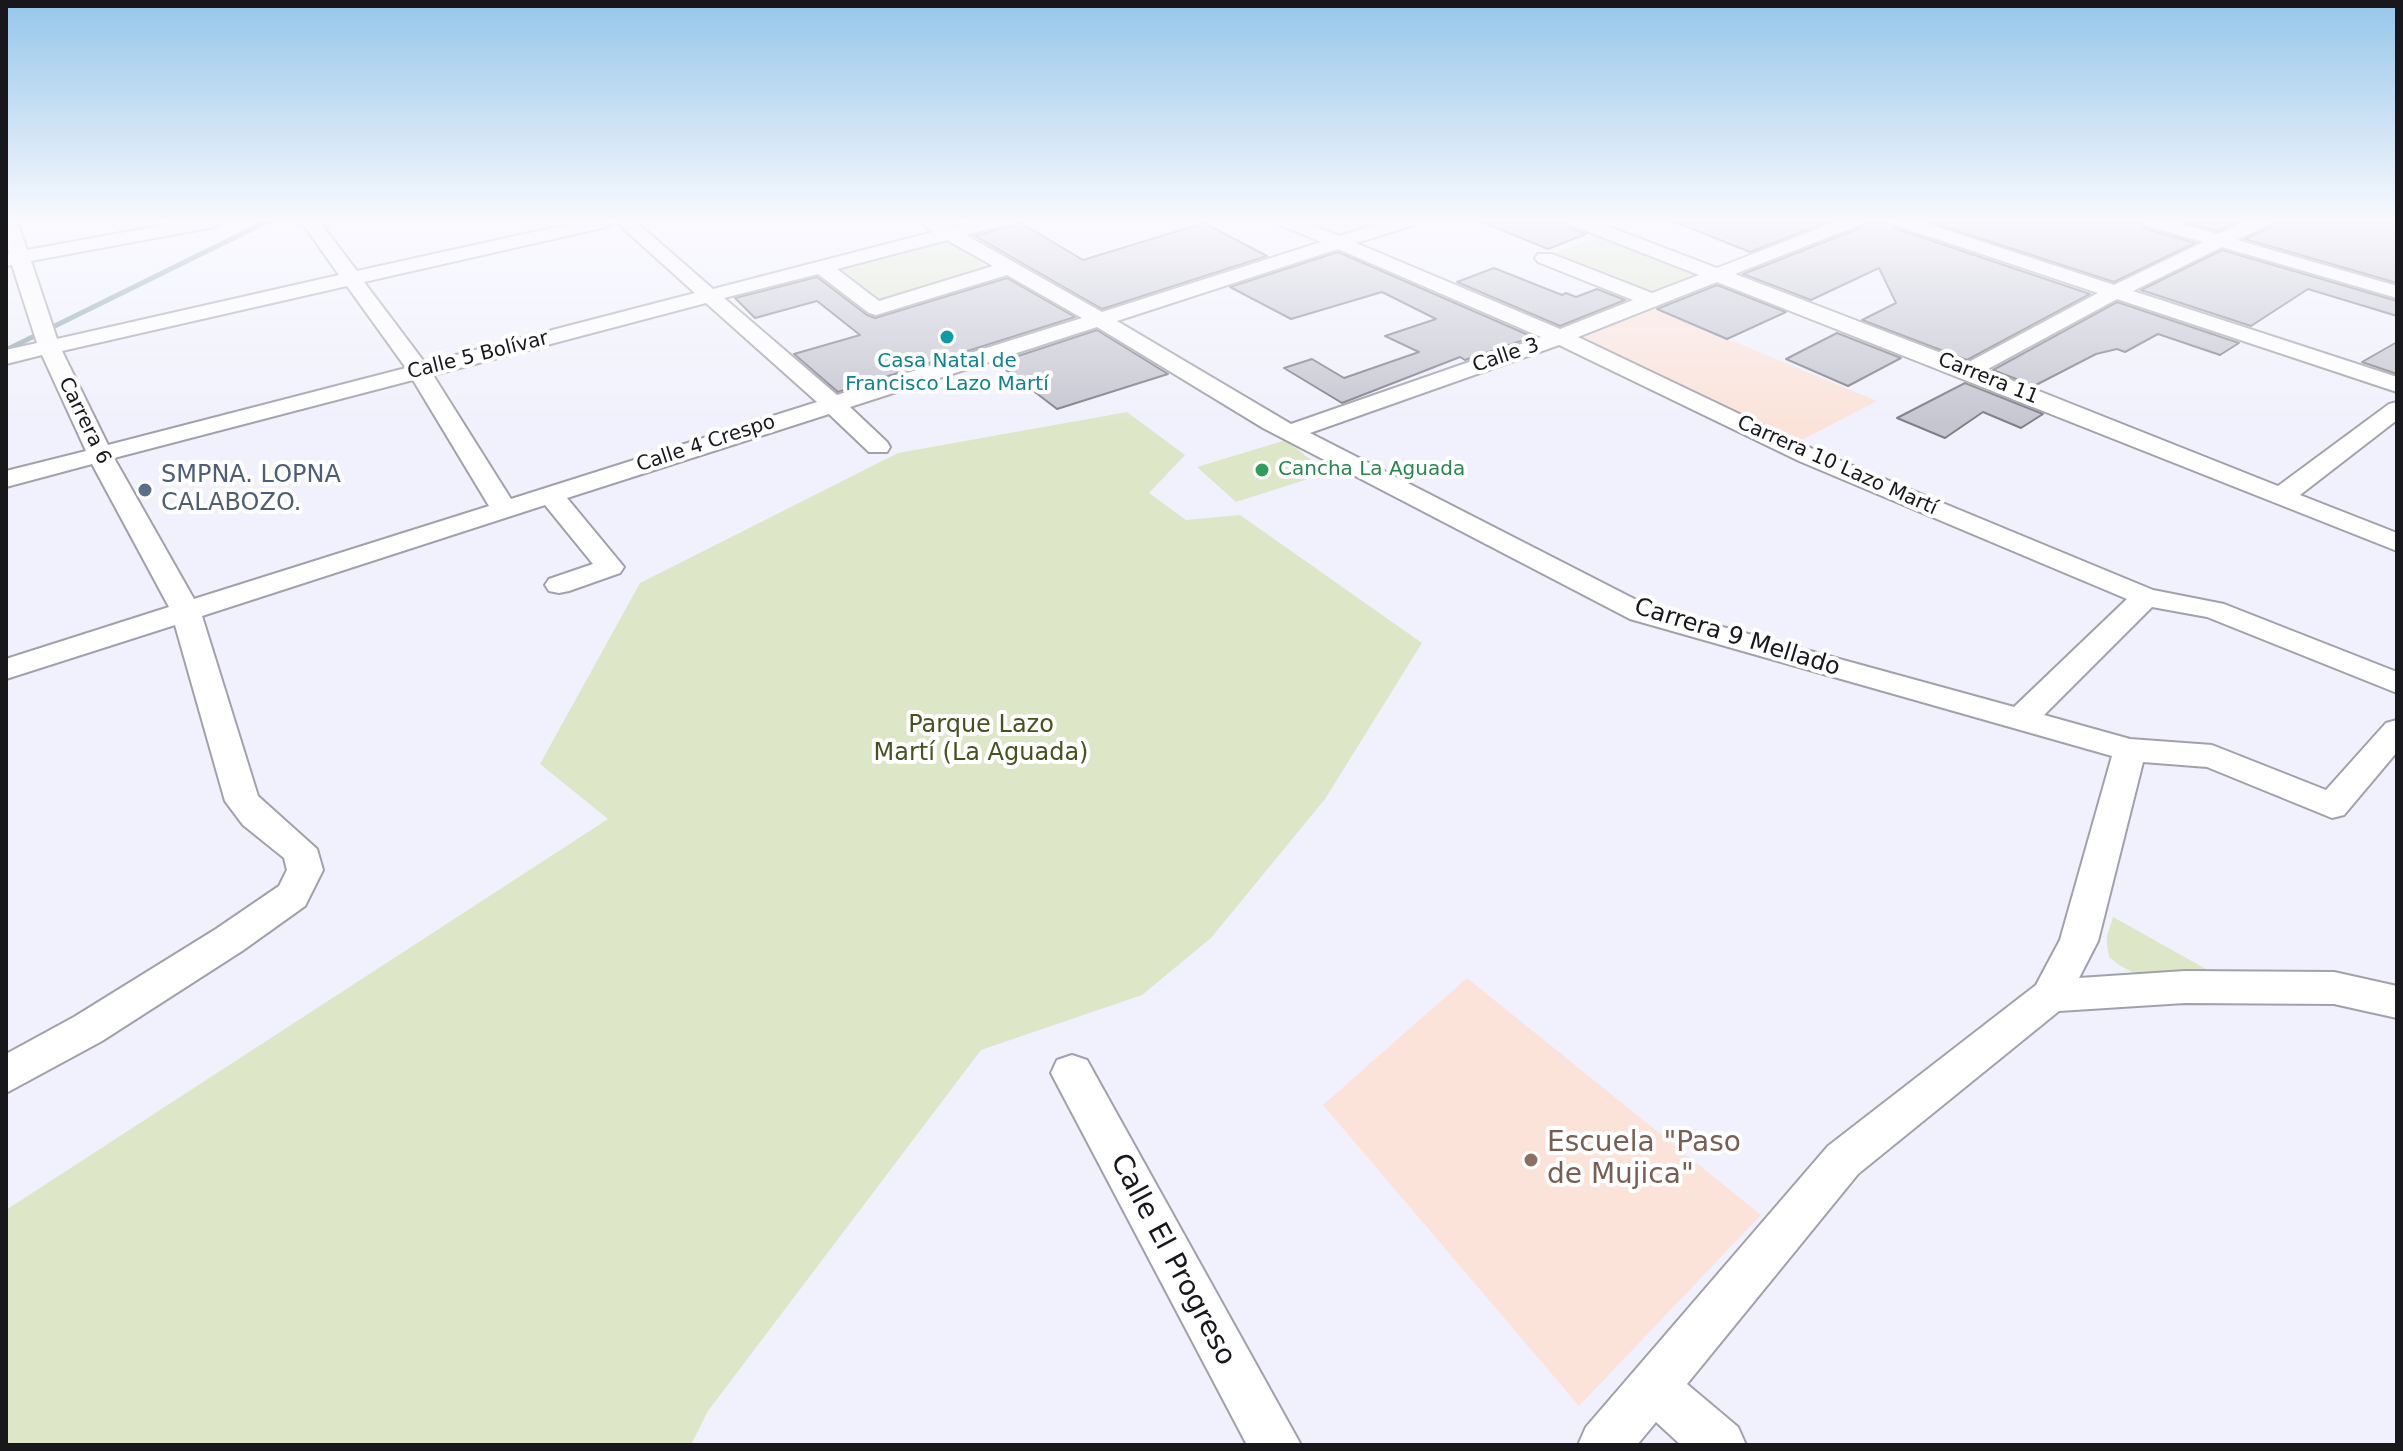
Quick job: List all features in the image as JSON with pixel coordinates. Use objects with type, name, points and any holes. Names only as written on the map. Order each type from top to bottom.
[{"type":"street","name":"Carrera 6","points":[[6,1075],[162,984],[292,896],[301,883],[304,858],[242,801],[186,611],[100,455],[24,289]]},
{"type":"street","points":[[6,357],[305,289]]},
{"type":"street","points":[[360,289],[419,371],[504,509]]},
{"type":"street","points":[[703,289],[878,447]]},
{"type":"street","name":"Calle 5 Bolívar","points":[[6,479],[740,289]]},
{"type":"street","points":[[850,289],[876,309],[941,289]]},
{"type":"street","name":"Carrera 9 Mellado","points":[[1048,289],[1271,423],[1640,613],[2130,750],[2212,756],[2332,806],[2397,731]]},
{"type":"street","name":"Calle 4 Crespo","points":[[6,669],[1193,289]]},
{"type":"street","name":"Carrera 10 Lazo Martí","points":[[1447,289],[1560,337],[1808,456],[2146,597],[2214,610],[2397,683]]},
{"type":"street","points":[[1622,289],[1648,299]]},
{"type":"street","name":"Calle 3","points":[[1290,432],[1560,337],[1676,289]]},
{"type":"street","name":"Carrera 11","points":[[1754,289],[2397,543]]},
{"type":"street","points":[[2105,289],[2397,385]]},
{"type":"street","points":[[1968,371],[2122,289]]},
{"type":"street","points":[[2282,496],[2397,409]]},
{"type":"street","points":[[549,494],[610,567],[559,585]]},
{"type":"street","points":[[2021,719],[2146,597]]},
{"type":"street","points":[[1604,1445],[1843,1160],[2050,996],[2079,941],[2130,750]]},
{"type":"street","points":[[2050,996],[2185,987],[2334,988],[2397,1002]]},
{"type":"street","name":"Calle El Progreso","points":[[1072,1073],[1275,1445]]},
{"type":"street","points":[[1653,1387],[1720,1445]]},
{"type":"shaded area","points":[[1654,308],[1877,401],[1798,442],[1578,337]]},
{"type":"shaded area","name":"Escuela \"Paso de Mujica\"","points":[[1467,978],[1761,1215],[1579,1406],[1323,1105]]},
{"type":"green space","points":[[860,289],[923,289],[877,302]]},
{"type":"green space","points":[[1631,289],[1664,289],[1647,295]]},
{"type":"green space","name":"Parque Lazo Martí (La Aguada)","points":[[1127,412],[1185,455],[1149,493],[1186,520],[1240,515],[1422,643],[1325,799],[1211,938],[1142,995],[981,1050],[708,1411],[691,1445],[6,1445],[6,1210],[608,819],[540,764],[640,583],[898,453]]},
{"type":"green space","name":"Cancha La Aguada","points":[[1286,440],[1327,473],[1236,502],[1197,467]]},
{"type":"green space","points":[[2113,917],[2206,969],[2154,976],[2132,972],[2119,965],[2109,957],[2107,945]]},
{"type":"building","points":[[771,289],[832,289],[875,318],[972,289],[1026,289],[1075,317],[838,392],[794,354],[860,335],[817,301],[755,318],[735,298]]},
{"type":"building","points":[[1067,289],[1165,289],[1102,309]]},
{"type":"building","points":[[1233,289],[1422,289],[1533,337],[1465,360],[1460,357],[1342,403],[1284,368],[1312,359],[1344,378],[1419,352],[1385,336],[1436,319],[1382,292],[1291,319]]},
{"type":"building","points":[[1473,289],[1546,289],[1576,297],[1597,289],[1625,300],[1560,326]]},
{"type":"building","points":[[1708,289],[1726,289],[1786,312],[1727,339],[1657,309]]},
{"type":"building","points":[[1781,289],[1835,289],[1811,300]]},
{"type":"building","points":[[1889,289],[2074,289],[2090,294],[1967,360],[1862,320],[1896,303]]},
{"type":"building","points":[[2308,289],[2251,326],[2141,290],[2355,289],[2397,301],[2397,316]]},
{"type":"building","points":[[2117,302],[2239,343],[2220,355],[2158,334],[2125,352],[2117,349],[2096,354],[2034,386],[1993,370]]},
{"type":"building","points":[[1097,330],[1168,374],[1057,409],[997,363]]},
{"type":"building","points":[[1837,333],[1901,358],[1848,386],[1786,359]]},
{"type":"building","points":[[2397,342],[2397,374],[2362,362]]},
{"type":"building","points":[[1965,383],[2043,414],[2021,428],[1983,412],[1945,438],[1897,418]]},
{"type":"waterway","points":[[6,350],[130,289]]},
{"type":"place","name":"Casa Natal de Francisco Lazo Martí","points":[[947,337]]},
{"type":"place","name":"Cancha La Aguada","points":[[1262,470]]},
{"type":"place","name":"SMPNA. LOPNA CALABOZO.","points":[[145,490]]},
{"type":"place","name":"Escuela \"Paso de Mujica\"","points":[[1531,1160]]}]
